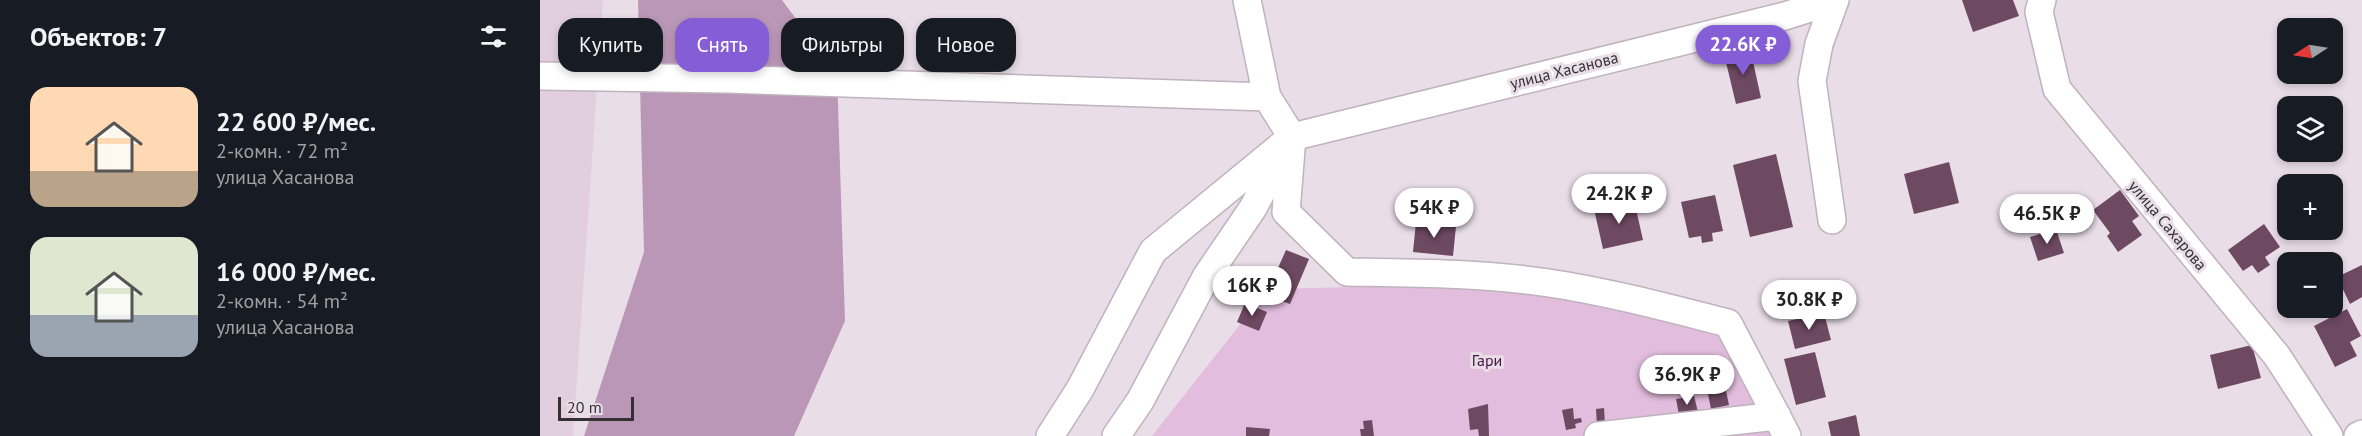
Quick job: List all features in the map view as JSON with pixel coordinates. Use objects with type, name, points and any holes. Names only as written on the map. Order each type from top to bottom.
[{"type":"street","points":[[1247,0],[1268,97],[1292,136],[1286,213],[1347,272],[1461,274],[1546,282],[1615,294],[1728,323],[1782,426],[1598,436]]},
{"type":"street","points":[[1832,220],[1812,81],[1819,44],[1835,0]]},
{"type":"street","name":"улица Хасанова","points":[[1292,136],[1783,8],[1835,0]]},
{"type":"street","name":"улица Сахарова","points":[[2042,0],[2039,12],[2057,89],[2277,356],[2329,436]]},
{"type":"street","points":[[540,76],[727,79],[1268,97]]},
{"type":"street","points":[[1050,436],[1080,389],[1154,251],[1292,136]]},
{"type":"street","points":[[1116,436],[1140,401],[1206,277],[1253,208],[1292,136]]},
{"type":"street","points":[[2358,436],[2362,434]]},
{"type":"shaded area","points":[[540,0],[603,0],[602,18],[558,18],[558,72],[598,72],[573,436],[540,436]]},
{"type":"shaded area","points":[[638,0],[782,0],[795,18],[781,18],[781,72],[836,72],[837,74],[845,321],[794,436],[584,436],[644,252],[640,72],[663,72],[663,18],[638,18]]},
{"type":"green space","name":"Гари","points":[[1516,283],[1721,336],[1773,436],[1152,436],[1268,289]]},
{"type":"building","points":[[1962,0],[2013,0],[2019,16],[1973,32]]},
{"type":"building","points":[[1750,48],[1761,98],[1736,104],[1724,54]]},
{"type":"building","points":[[1776,154],[1793,227],[1750,237],[1733,165]]},
{"type":"building","points":[[1949,162],[1959,203],[1914,214],[1904,174]]},
{"type":"building","points":[[2120,190],[2139,216],[2132,221],[2142,235],[2118,252],[2107,236],[2110,233],[2093,210]]},
{"type":"building","points":[[1715,195],[1723,231],[1712,233],[1713,241],[1702,243],[1701,236],[1689,238],[1681,202]]},
{"type":"building","points":[[1634,200],[1643,240],[1603,249],[1594,209]]},
{"type":"building","points":[[1416,222],[1456,226],[1453,256],[1413,252]]},
{"type":"building","points":[[2264,224],[2280,247],[2265,257],[2270,265],[2258,273],[2252,265],[2243,271],[2228,250]]},
{"type":"building","points":[[2056,229],[2064,253],[2038,261],[2030,237]]},
{"type":"building","points":[[1286,250],[1309,259],[1290,304],[1266,295]]},
{"type":"building","points":[[2362,265],[2362,297],[2350,304],[2343,289],[2343,274]]},
{"type":"building","points":[[1245,303],[1267,312],[1259,331],[1237,322]]},
{"type":"building","points":[[2347,309],[2361,336],[2350,342],[2357,356],[2335,367],[2314,326],[2330,318],[2343,318],[2343,311]]},
{"type":"building","points":[[1824,313],[1831,340],[1795,349],[1788,321]]},
{"type":"building","points":[[2252,345],[2261,378],[2218,389],[2210,355]]},
{"type":"building","points":[[1815,352],[1826,397],[1796,405],[1784,359]]},
{"type":"building","points":[[1725,386],[1729,405],[1711,409],[1707,389]]},
{"type":"building","points":[[1694,396],[1698,412],[1679,415],[1676,399]]},
{"type":"building","points":[[1488,404],[1489,436],[1479,436],[1478,429],[1470,430],[1468,409]]},
{"type":"building","points":[[1573,408],[1574,419],[1581,418],[1582,422],[1575,424],[1576,428],[1566,430],[1562,410]]},
{"type":"building","points":[[1604,408],[1605,425],[1597,426],[1596,409]]},
{"type":"building","points":[[1856,415],[1860,436],[1831,436],[1828,422]]},
{"type":"building","points":[[1372,420],[1374,436],[1361,436],[1360,429],[1364,429],[1363,421]]},
{"type":"building","points":[[1246,427],[1270,429],[1269,436],[1246,436]]}]
